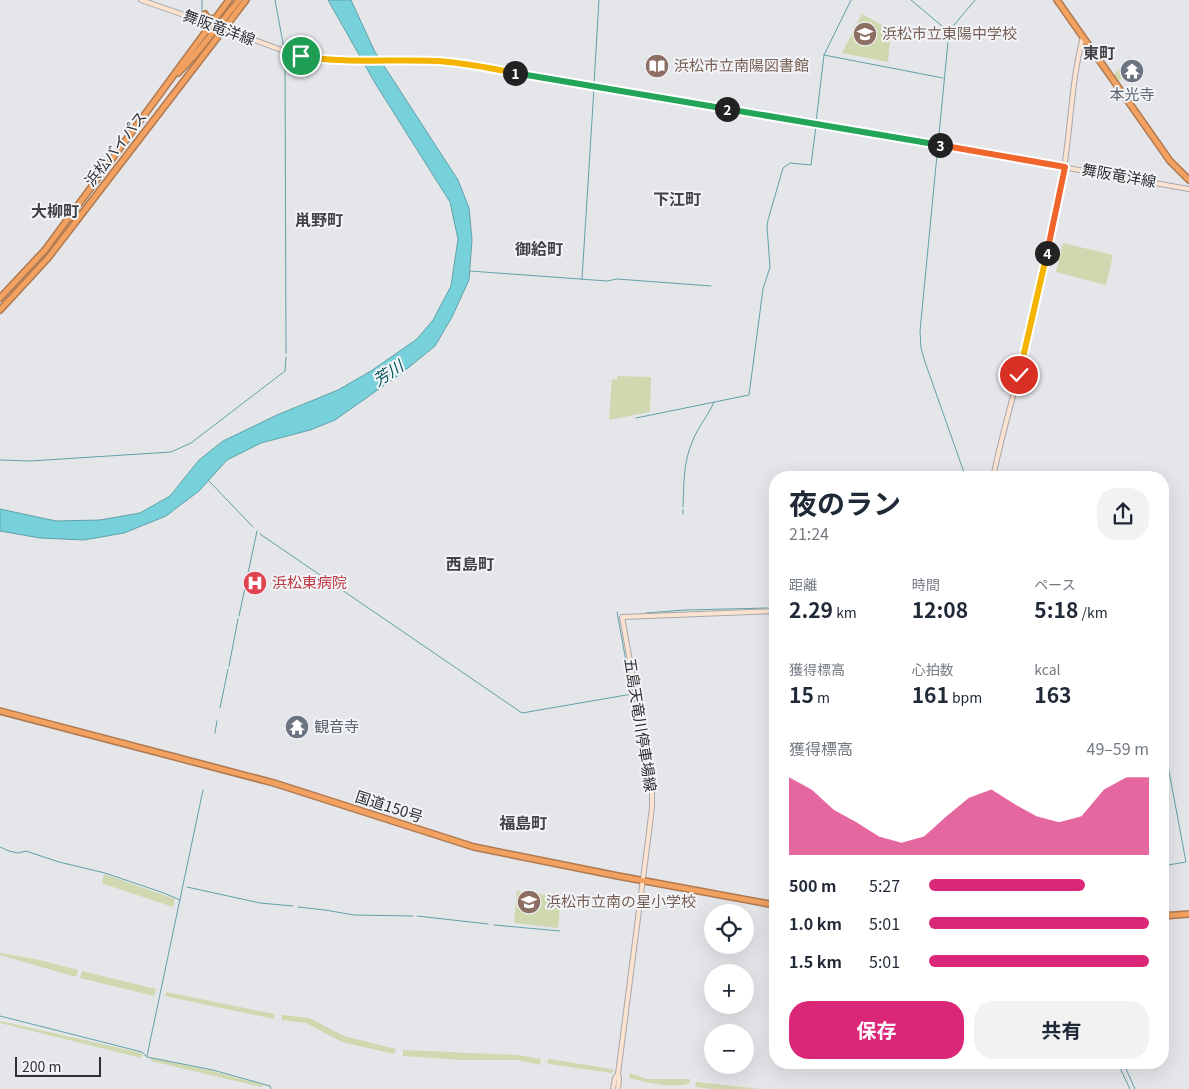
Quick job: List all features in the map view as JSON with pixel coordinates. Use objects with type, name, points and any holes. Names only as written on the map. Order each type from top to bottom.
[{"type":"highway","name":"浜松バイパス","points":[[0,298],[45,250],[229,0]]},
{"type":"highway","points":[[170,80],[190,60],[239,0]]},
{"type":"highway","name":"浜松バイパス","points":[[0,310],[48,258],[246,0]]},
{"type":"highway","points":[[1057,0],[1170,161],[1189,180]]},
{"type":"highway","points":[[205,14],[207,18],[214,19]]},
{"type":"highway","name":"国道150号","points":[[0,711],[274,783],[474,847],[769,904]]},
{"type":"highway","points":[[1169,915],[1189,914]]},
{"type":"main road","name":"舞阪竜洋線","points":[[141,0],[273,48],[301,56],[352,60],[437,61],[477,66],[1188,188]]},
{"type":"main road","points":[[994,471],[1036,303],[1065,167],[1073,85],[1083,37]]},
{"type":"main road","name":"五島天竜川停車場線","points":[[618,1089],[618,1074],[652,807],[652,783],[622,617],[769,610]]},
{"type":"main road","name":"五島天竜川停車場線","points":[[613,1089],[615,1078],[618,1074]]},
{"type":"green space","points":[[862,14],[891,30],[888,62],[842,53]]},
{"type":"green space","points":[[1130,57],[1134,61],[1120,81],[1113,76]]},
{"type":"green space","points":[[1063,243],[1113,255],[1106,285],[1056,272]]},
{"type":"green space","points":[[617,376],[651,377],[650,412],[609,420],[612,379],[617,380]]},
{"type":"green space","points":[[104,874],[175,899],[173,907],[104,884],[102,883]]},
{"type":"green space","points":[[517,891],[561,897],[558,928],[514,923]]},
{"type":"green space","points":[[0,953],[35,959],[78,970],[76,977],[0,955]]},
{"type":"green space","points":[[82,971],[156,989],[154,996],[80,978]]},
{"type":"green space","points":[[166,992],[274,1014],[274,1019],[165,996]]},
{"type":"green space","points":[[282,1015],[309,1018],[344,1036],[396,1049],[394,1054],[342,1042],[306,1023],[282,1020]]},
{"type":"green space","points":[[0,1021],[142,1053],[141,1058],[0,1023]]},
{"type":"green space","points":[[403,1050],[518,1055],[541,1059],[540,1065],[518,1060],[461,1060],[403,1056]]},
{"type":"green space","points":[[151,1058],[212,1071],[264,1085],[261,1087],[151,1061]]},
{"type":"green space","points":[[549,1059],[612,1069],[614,1071],[612,1073],[549,1064],[547,1061]]},
{"type":"green space","points":[[629,1073],[647,1079],[690,1079],[690,1083],[668,1085],[653,1083],[630,1078]]},
{"type":"green space","points":[[696,1082],[761,1089],[712,1089],[695,1087]]},
{"type":"water","name":"芳川","points":[[328,0],[351,0],[375,52],[458,180],[469,208],[472,240],[469,280],[452,317],[435,346],[403,372],[335,420],[310,430],[261,443],[227,460],[199,491],[166,516],[124,533],[84,540],[40,538],[0,531],[0,509],[56,521],[100,520],[140,513],[170,496],[199,460],[223,441],[277,415],[338,390],[371,371],[417,339],[433,320],[451,286],[458,239],[450,202],[375,83]]},
{"type":"waterway","points":[[202,0],[202,19]]},
{"type":"waterway","points":[[275,0],[285,54],[286,353]]},
{"type":"waterway","points":[[594,84],[599,0]]},
{"type":"waterway","points":[[816,122],[824,55],[851,0]]},
{"type":"waterway","points":[[911,0],[948,31]]},
{"type":"waterway","points":[[964,471],[925,362],[921,348],[920,331],[949,31],[975,0]]},
{"type":"waterway","points":[[824,55],[943,78]]},
{"type":"waterway","points":[[582,279],[594,88]]},
{"type":"waterway","points":[[636,418],[749,395],[763,289],[770,267],[768,220],[783,168],[790,163],[811,165],[816,126]]},
{"type":"waterway","points":[[470,271],[711,286]]},
{"type":"waterway","points":[[0,460],[30,461],[171,452],[191,443],[285,371],[286,357]]},
{"type":"waterway","points":[[683,507],[687,457],[695,435],[714,402]]},
{"type":"waterway","points":[[208,480],[253,527]]},
{"type":"waterway","points":[[239,616],[257,531]]},
{"type":"waterway","points":[[260,534],[522,713],[632,694],[617,612]]},
{"type":"waterway","points":[[646,613],[768,608]]},
{"type":"waterway","points":[[229,666],[238,619]]},
{"type":"waterway","points":[[220,708],[228,669]]},
{"type":"waterway","points":[[215,733],[217,721]]},
{"type":"waterway","points":[[1169,771],[1186,862],[1169,865]]},
{"type":"waterway","points":[[147,1056],[203,790]]},
{"type":"waterway","points":[[0,847],[18,853],[26,851],[59,862],[105,873],[180,900]]},
{"type":"waterway","points":[[187,887],[260,903],[293,906]]},
{"type":"waterway","points":[[298,907],[354,915],[413,916]]},
{"type":"waterway","points":[[417,916],[488,924]]},
{"type":"waterway","points":[[494,925],[560,931]]},
{"type":"waterway","points":[[0,1016],[142,1052],[147,1057],[213,1070],[270,1086],[271,1089]]},
{"type":"waterway","points":[[1120,1069],[1130,1089]]},
{"type":"waterway","points":[[1126,1069],[1135,1089]]},
{"type":"place","name":"浜松市立東陽中学校","points":[[865,34]]},
{"type":"place","name":"浜松市立南陽図書館","points":[[657,66]]},
{"type":"place","name":"本光寺","points":[[1132,71]]},
{"type":"place","name":"浜松東病院","points":[[255,583]]},
{"type":"place","name":"観音寺","points":[[297,727]]},
{"type":"place","name":"浜松市立南の星小学校","points":[[529,902]]},
{"type":"district","name":"東町","points":[[1099,53]]},
{"type":"district","name":"下江町","points":[[677,199]]},
{"type":"district","name":"大柳町","points":[[55,211]]},
{"type":"district","name":"鼡野町","points":[[319,220]]},
{"type":"district","name":"御給町","points":[[539,249]]},
{"type":"district","name":"西島町","points":[[470,564]]},
{"type":"district","name":"福島町","points":[[523,823]]},
{"type":"route","points":[[301,56],[330,59],[437,61],[475,65],[1065,167],[1019,375]]}]
